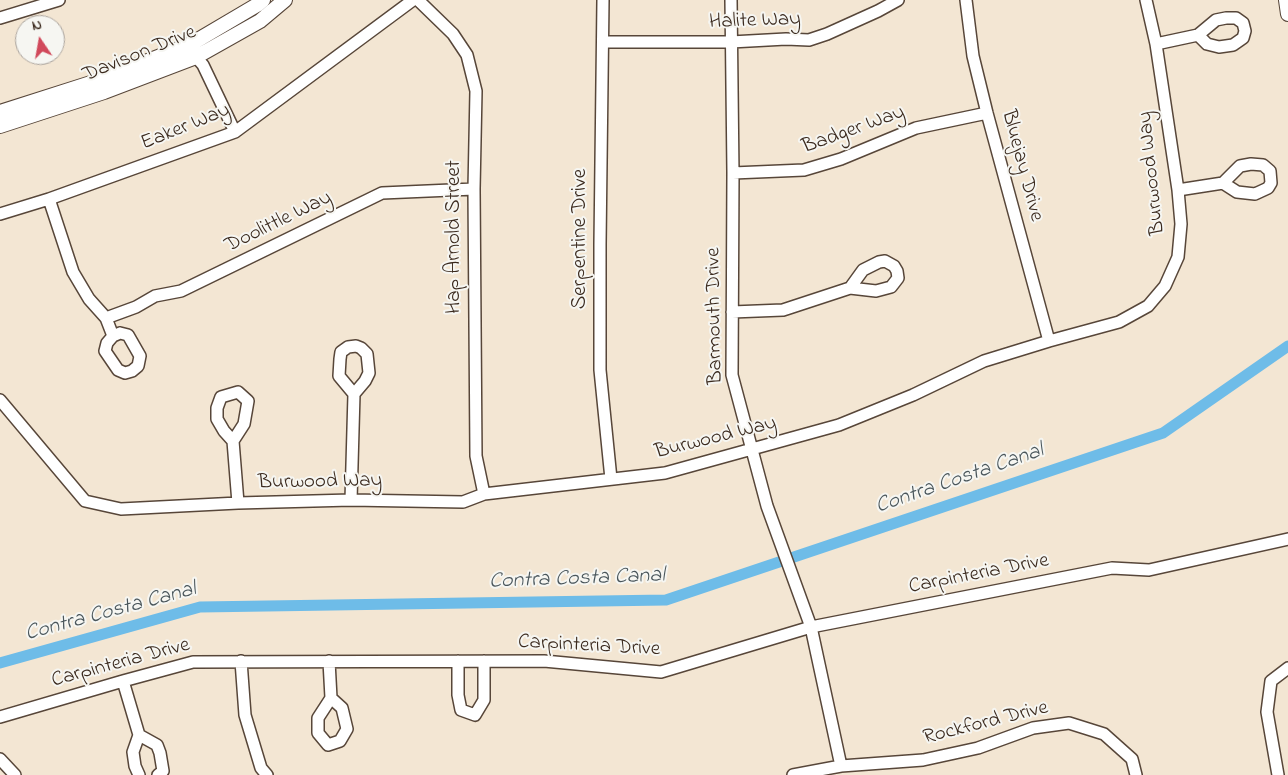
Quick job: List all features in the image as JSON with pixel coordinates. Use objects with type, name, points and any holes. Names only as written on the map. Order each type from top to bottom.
[{"type":"main road","name":"Davison Drive","points":[[0,112],[97,81],[190,44],[263,0]]},
{"type":"main road","name":"Davison Drive","points":[[0,126],[104,92],[196,57],[260,21],[286,0]]},
{"type":"main road","points":[[1286,0],[1288,14]]},
{"type":"street","points":[[0,18],[58,0]]},
{"type":"street","name":"Eaker Way","points":[[0,214],[49,199],[235,132],[413,0]]},
{"type":"street","name":"Hap Arnold Street","points":[[418,0],[452,34],[468,54],[476,91],[474,189],[476,456],[484,494]]},
{"type":"street","name":"Serpentine Drive","points":[[603,0],[600,370],[611,479]]},
{"type":"street","name":"Barmouth Drive","points":[[731,0],[733,173],[732,376],[767,506],[778,533],[793,581],[812,628],[841,766]]},
{"type":"street","name":"Halite Way","points":[[603,42],[809,40],[827,34],[898,0]]},
{"type":"street","name":"Bluejay Drive","points":[[966,0],[974,56],[987,113],[1049,340]]},
{"type":"street","name":"Burwood Way","points":[[0,400],[85,501],[121,509],[351,500],[463,502],[484,494],[665,474],[839,425],[913,395],[984,361],[1049,340],[1119,322],[1148,306],[1165,286],[1178,257],[1181,224],[1178,190],[1156,44],[1146,0]]},
{"type":"street","points":[[1156,44],[1198,35]]},
{"type":"street","points":[[190,44],[196,57],[203,65],[235,132]]},
{"type":"street","name":"Badger Way","points":[[733,173],[804,170],[841,159],[916,128],[987,113]]},
{"type":"street","points":[[1178,190],[1223,183]]},
{"type":"street","name":"Doolittle Way","points":[[106,318],[136,307],[155,296],[181,291],[382,193],[474,189]]},
{"type":"street","points":[[49,199],[73,272],[89,299],[106,318],[113,336]]},
{"type":"street","points":[[732,312],[783,310],[850,288]]},
{"type":"street","points":[[351,500],[354,394]]},
{"type":"street","points":[[233,441],[238,503]]},
{"type":"street","name":"Carpinteria Drive","points":[[0,717],[193,662],[544,661],[661,672],[812,628],[1112,568],[1149,570],[1288,539]]},
{"type":"street","points":[[241,661],[245,715],[261,768],[267,775]]},
{"type":"street","points":[[329,661],[331,698]]},
{"type":"street","points":[[458,661],[458,695],[461,710],[475,715],[484,700],[484,661]]},
{"type":"street","points":[[1278,775],[1267,712],[1271,681],[1288,668]]},
{"type":"street","points":[[123,681],[139,735],[133,752],[135,766],[139,775]]},
{"type":"street","name":"Rockford Drive","points":[[793,775],[841,766],[923,760],[978,748],[1033,728],[1069,723],[1104,734],[1132,759],[1136,775]]},
{"type":"street","points":[[139,735],[157,745],[163,771],[158,775]]},
{"type":"street","points":[[0,760],[16,775]]},
{"type":"waterway","name":"Contra Costa Canal","points":[[0,663],[200,607],[666,600],[1163,433],[1288,346]]}]
